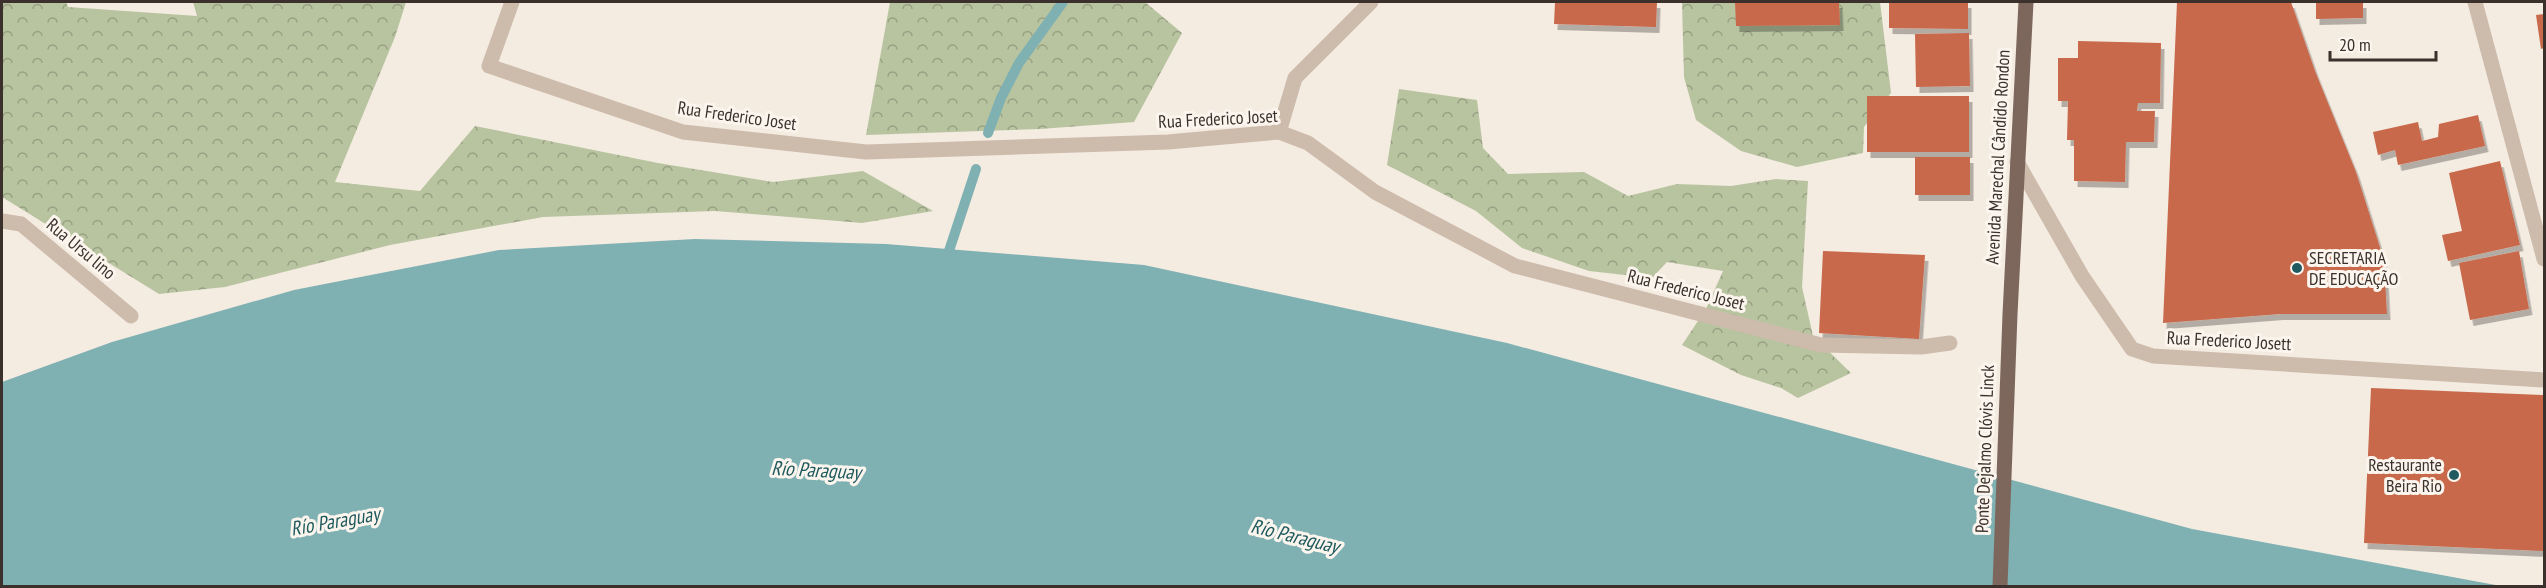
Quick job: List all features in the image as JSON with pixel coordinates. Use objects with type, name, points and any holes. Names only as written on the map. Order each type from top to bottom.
[{"type":"main road","name":"Avenida Marechal Cândido Rondon","points":[[2010,314],[2026,2]]},
{"type":"main road","name":"Ponte Dejalmo Clóvis Linck","points":[[2000,586],[2010,314]]},
{"type":"street","name":"Rua Frederico Joset","points":[[512,2],[489,66],[683,132],[866,152],[1168,142],[1279,132],[1308,143],[1375,192],[1515,266],[1821,345],[1921,347],[1950,343]]},
{"type":"street","points":[[1279,132],[1295,78],[1371,2]]},
{"type":"street","points":[[2475,2],[2544,260]]},
{"type":"street","name":"Rua Frederico Josett","points":[[2018,162],[2082,276],[2132,349],[2153,356],[2544,380]]},
{"type":"street","name":"Rua Ursu lino","points":[[2,221],[21,224],[131,316]]},
{"type":"green space","points":[[2,2],[66,2],[68,7],[197,16],[193,2],[406,2],[395,37],[335,182],[420,191],[475,126],[658,163],[773,182],[863,171],[933,211],[862,223],[715,211],[543,217],[390,245],[225,287],[159,294],[2,197]]},
{"type":"green space","points":[[890,2],[1145,2],[1182,33],[1134,122],[1040,129],[866,135]]},
{"type":"green space","points":[[1682,2],[1880,2],[1891,93],[1864,127],[1863,153],[1797,167],[1741,151],[1696,120],[1684,77]]},
{"type":"green space","points":[[1399,89],[1477,100],[1483,148],[1508,174],[1584,172],[1628,196],[1677,184],[1731,186],[1776,179],[1808,181],[1802,287],[1813,336],[1851,373],[1798,398],[1781,388],[1741,375],[1682,345],[1706,309],[1723,271],[1667,262],[1652,278],[1589,271],[1522,248],[1476,211],[1387,165]]},
{"type":"water","name":"Río Paraguay","points":[[695,239],[886,244],[1144,265],[1507,343],[2192,529],[2501,586],[2,586],[2,382],[112,342],[294,290],[499,250]]},
{"type":"building","points":[[1555,2],[1657,2],[1656,27],[1554,24]]},
{"type":"building","points":[[1735,2],[1839,2],[1840,25],[1736,26]]},
{"type":"building","points":[[1889,2],[1968,2],[1968,29],[1889,28]]},
{"type":"building","points":[[2177,2],[2291,2],[2315,71],[2356,172],[2384,260],[2387,314],[2280,314],[2163,323]]},
{"type":"building","points":[[2316,2],[2363,2],[2363,18],[2316,19]]},
{"type":"building","points":[[2544,14],[2544,48],[2541,49],[2536,15]]},
{"type":"building","points":[[1969,33],[1970,86],[1916,87],[1915,34]]},
{"type":"building","points":[[2078,41],[2161,43],[2160,103],[2138,103],[2137,111],[2155,111],[2154,142],[2126,142],[2125,182],[2074,181],[2074,140],[2067,140],[2068,101],[2058,101],[2058,58],[2078,58]]},
{"type":"building","points":[[1867,96],[1969,96],[1969,152],[1867,152]]},
{"type":"building","points":[[2478,115],[2485,146],[2398,165],[2395,150],[2378,155],[2373,132],[2418,122],[2422,141],[2438,137],[2439,124]]},
{"type":"building","points":[[1915,157],[1970,157],[1970,195],[1915,195]]},
{"type":"building","points":[[2500,161],[2520,245],[2448,261],[2442,235],[2462,231],[2449,173]]},
{"type":"building","points":[[1823,251],[1925,255],[1919,339],[1819,333]]},
{"type":"building","points":[[2519,251],[2529,309],[2470,320],[2459,263]]},
{"type":"building","points":[[2371,388],[2544,395],[2544,551],[2364,543]]},
{"type":"waterway","points":[[988,133],[1001,98],[1019,63],[1063,2]]},
{"type":"waterway","points":[[946,260],[976,169]]},
{"type":"place","name":"SECRETARIA DE EDUCAÇÃO","points":[[2297,268]]},
{"type":"place","name":"Restaurante Beira Rio","points":[[2454,475]]}]
